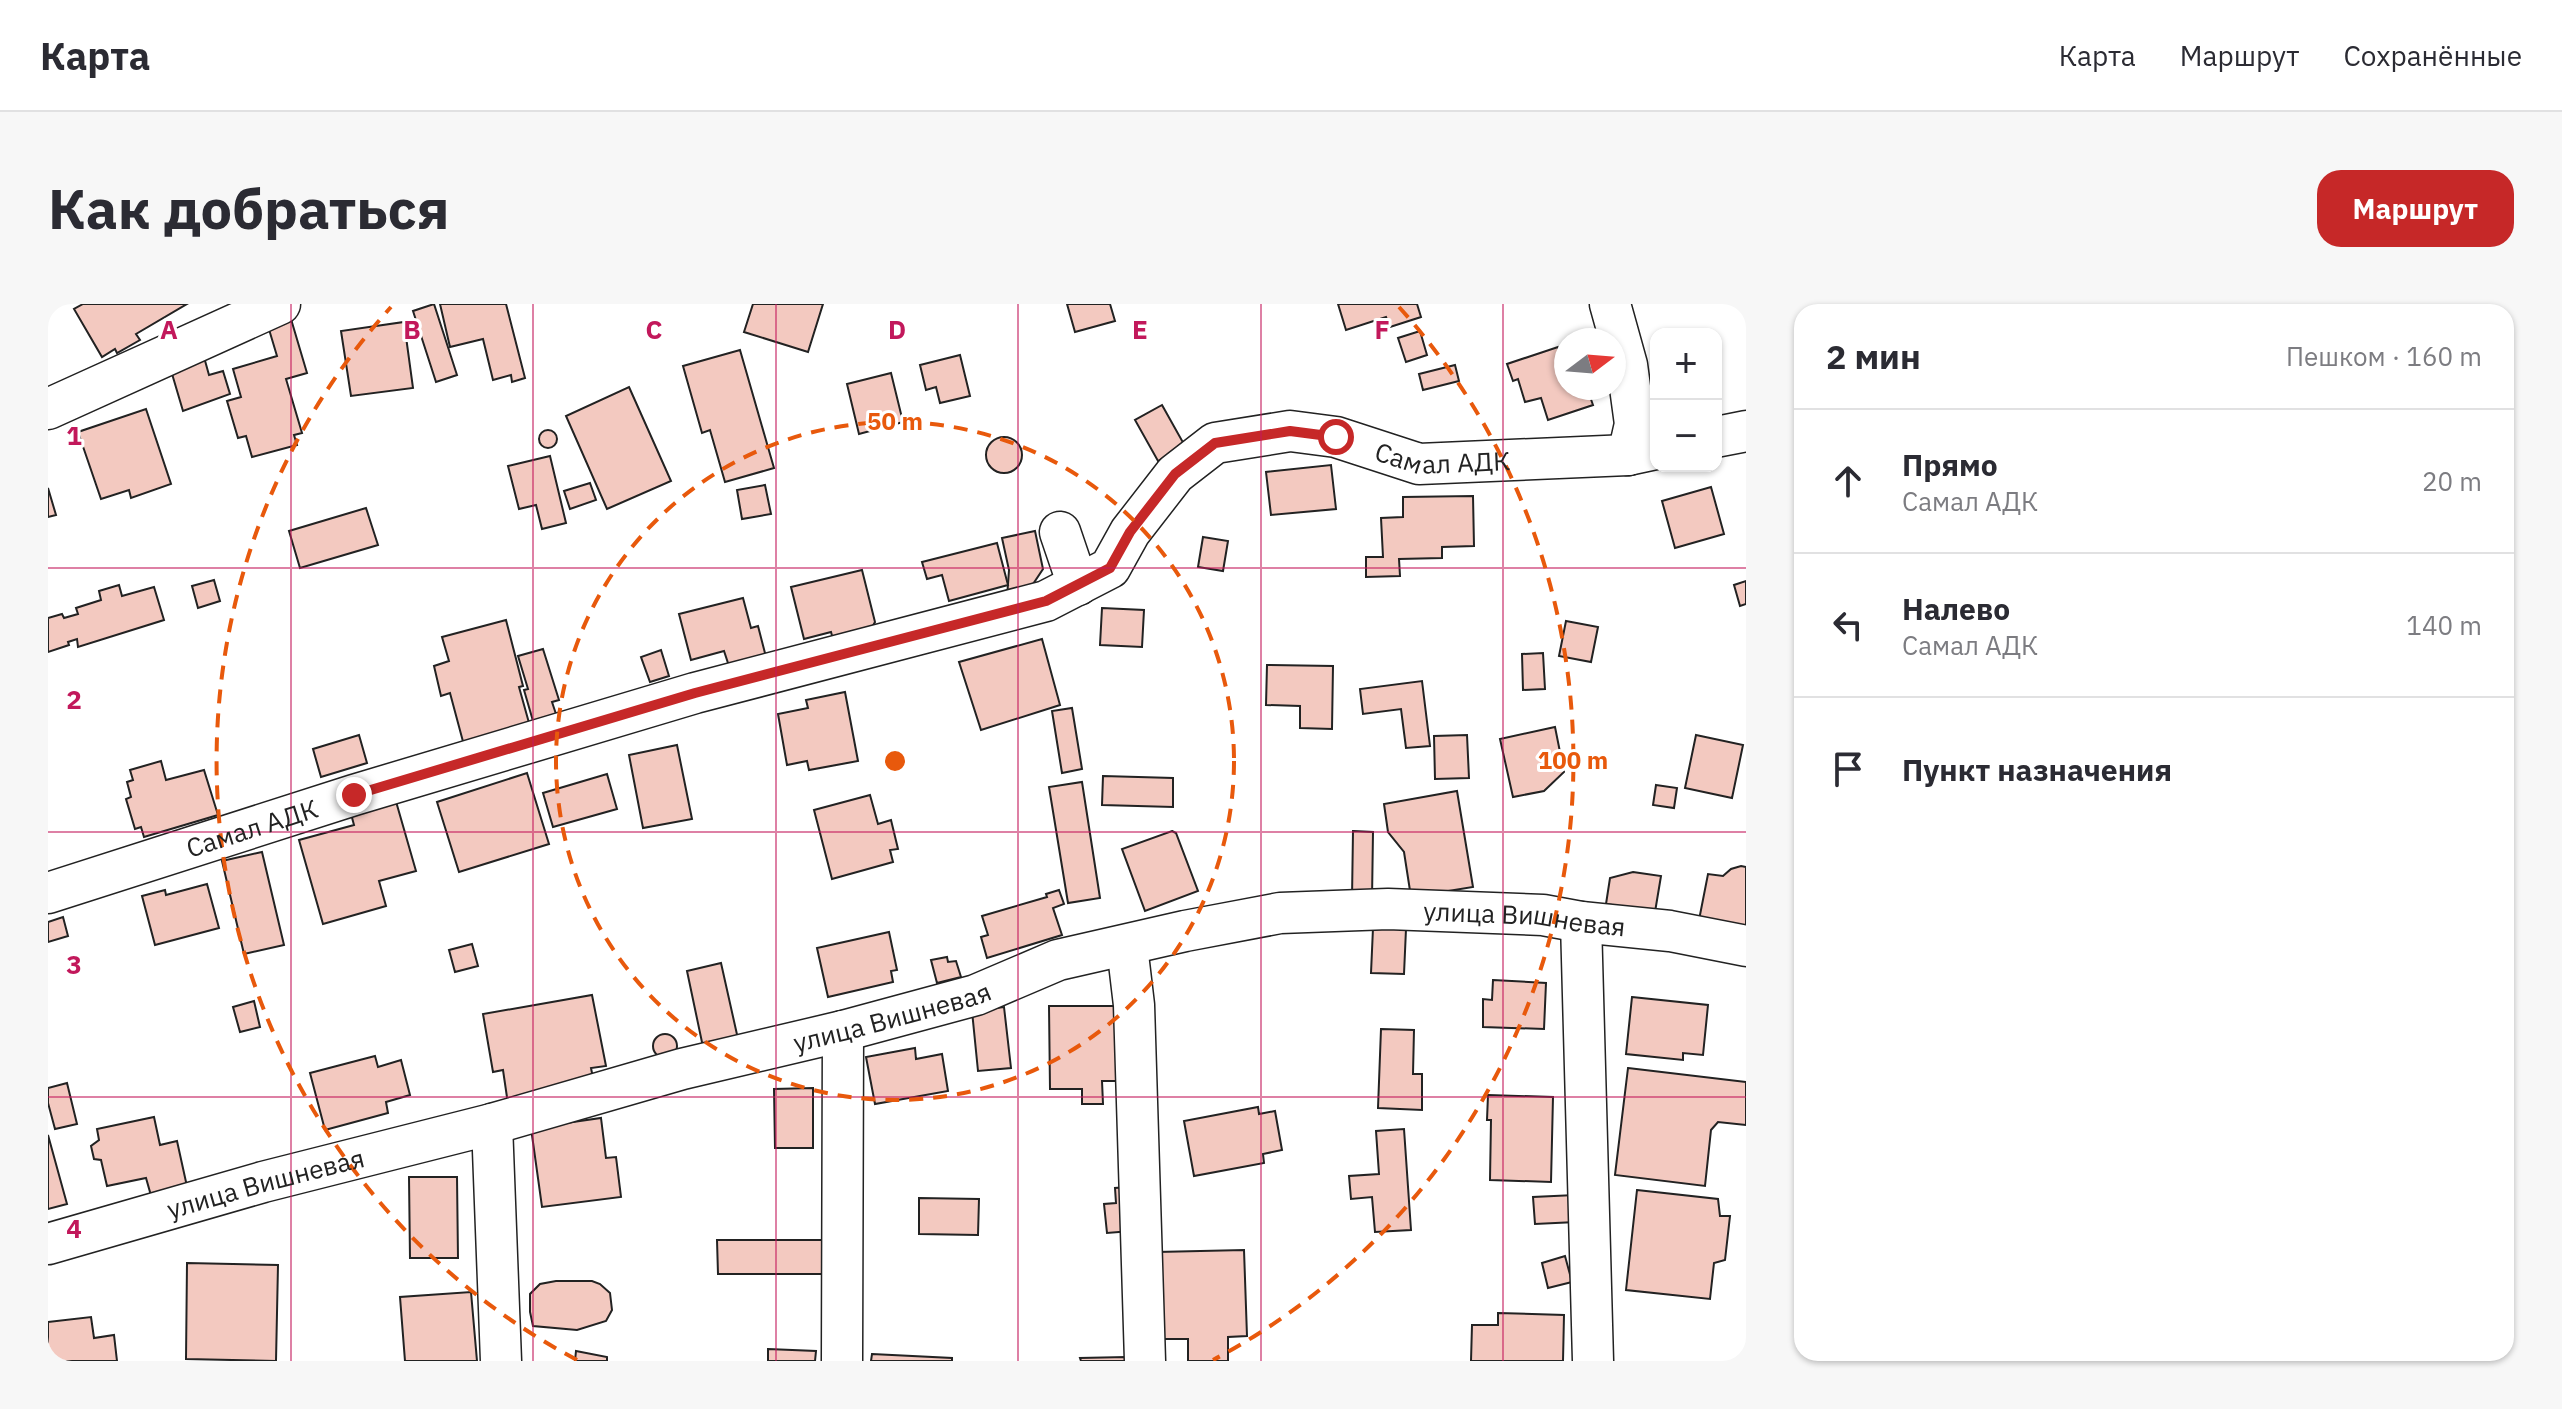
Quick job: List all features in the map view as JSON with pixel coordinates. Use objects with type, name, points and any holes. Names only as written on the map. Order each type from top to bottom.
[{"type":"street","points":[[48,409],[280,304]]},
{"type":"street","points":[[1610,304],[1627,365],[1642,452]]},
{"type":"street","name":"Самал АДК","points":[[48,893],[551,735],[695,693],[1046,601],[1110,568],[1130,532],[1175,474],[1215,443],[1290,431],[1336,437],[1419,464],[1642,452]]},
{"type":"street","points":[[1722,436],[1746,431]]},
{"type":"street","points":[[1060,532],[1078,585]]},
{"type":"street","name":"улица Вишневая","points":[[48,1244],[263,1182],[492,1124],[682,1069],[843,1031],[976,995],[1058,960],[1280,913],[1388,909],[1543,915],[1670,931],[1746,946]]},
{"type":"street","points":[[1581,922],[1593,1361]]},
{"type":"street","points":[[1127,946],[1134,1005],[1145,1361]]},
{"type":"street","points":[[842,1361],[843,1031]]},
{"type":"street","points":[[492,1124],[501,1361]]},
{"type":"building","points":[[83,304],[187,304],[136,334],[140,340],[117,353],[115,349],[102,357],[74,309]]},
{"type":"building","points":[[434,304],[457,375],[436,382],[413,311]]},
{"type":"building","points":[[440,304],[506,304],[525,378],[512,382],[511,375],[493,380],[483,339],[450,347]]},
{"type":"building","points":[[753,304],[823,304],[808,352],[744,332]]},
{"type":"building","points":[[1067,304],[1110,304],[1115,321],[1075,332]]},
{"type":"building","points":[[1338,304],[1417,304],[1421,317],[1390,327],[1386,317],[1346,330]]},
{"type":"building","points":[[291,319],[307,373],[286,379],[302,433],[294,435],[297,445],[252,457],[246,436],[238,438],[227,401],[241,397],[233,369],[277,356],[268,326]]},
{"type":"building","points":[[404,322],[413,388],[351,396],[341,331]]},
{"type":"building","points":[[1420,331],[1427,355],[1406,362],[1398,338]]},
{"type":"building","points":[[1554,348],[1554,400],[1591,400],[1593,405],[1548,420],[1541,398],[1525,402],[1518,379],[1513,381],[1507,364]]},
{"type":"building","points":[[740,350],[774,468],[725,482],[710,430],[702,433],[683,366]]},
{"type":"building","points":[[960,355],[970,396],[940,403],[936,387],[926,390],[920,365]]},
{"type":"building","points":[[204,357],[209,375],[223,371],[230,394],[183,411],[170,367]]},
{"type":"building","points":[[1455,365],[1459,381],[1423,390],[1419,374]]},
{"type":"building","points":[[891,373],[903,422],[859,434],[847,384]]},
{"type":"building","points":[[629,387],[671,481],[607,509],[566,416]]},
{"type":"building","points":[[1162,405],[1185,446],[1158,461],[1135,420]]},
{"type":"building","points":[[146,409],[171,484],[131,498],[129,490],[101,499],[78,432]]},
{"type":"building","points":[[548,430],[557,439],[548,448],[539,439]]},
{"type":"building","points":[[1004,437],[1017,442],[1022,455],[1017,468],[1004,473],[991,468],[986,455],[991,442]]},
{"type":"building","points":[[550,456],[566,523],[542,529],[536,505],[519,509],[508,466]]},
{"type":"building","points":[[1331,465],[1336,509],[1271,515],[1266,472]]},
{"type":"building","points":[[590,483],[596,500],[570,509],[564,491]]},
{"type":"building","points":[[765,485],[771,514],[742,519],[737,490]]},
{"type":"building","points":[[1711,487],[1724,534],[1675,548],[1662,501]]},
{"type":"building","points":[[48,488],[56,515],[48,517]]},
{"type":"building","points":[[1473,496],[1474,546],[1442,547],[1442,558],[1399,559],[1400,576],[1366,577],[1366,557],[1383,557],[1381,518],[1403,517],[1403,497]]},
{"type":"building","points":[[366,508],[378,545],[300,568],[289,531]]},
{"type":"building","points":[[1035,531],[1043,569],[1027,593],[1007,598],[1009,570],[1002,538]]},
{"type":"building","points":[[1203,537],[1228,541],[1223,571],[1198,567]]},
{"type":"building","points":[[997,543],[1008,585],[949,601],[942,575],[927,579],[922,562]]},
{"type":"building","points":[[862,570],[875,622],[870,631],[834,643],[831,632],[804,639],[791,587]]},
{"type":"building","points":[[214,580],[220,601],[198,608],[192,586]]},
{"type":"building","points":[[1746,581],[1746,604],[1740,606],[1734,585]]},
{"type":"building","points":[[119,585],[122,596],[154,587],[164,620],[78,647],[77,639],[48,652],[48,618],[78,614],[76,608],[101,600],[99,591]]},
{"type":"building","points":[[743,598],[751,628],[758,626],[766,657],[729,666],[724,651],[691,660],[679,614]]},
{"type":"building","points":[[1102,608],[1144,610],[1142,647],[1100,645]]},
{"type":"building","points":[[506,620],[531,730],[465,749],[450,693],[441,696],[434,666],[449,661],[442,637]]},
{"type":"building","points":[[1566,621],[1598,627],[1591,662],[1559,656]]},
{"type":"building","points":[[1042,639],[1060,705],[981,730],[959,662]]},
{"type":"building","points":[[543,649],[559,700],[552,702],[556,714],[533,721],[518,656]]},
{"type":"building","points":[[661,650],[669,676],[650,682],[641,657]]},
{"type":"building","points":[[1543,653],[1545,689],[1523,690],[1522,654]]},
{"type":"building","points":[[1267,665],[1333,666],[1332,729],[1300,728],[1300,706],[1266,705]]},
{"type":"building","points":[[1422,681],[1430,746],[1406,748],[1401,709],[1363,714],[1360,689]]},
{"type":"building","points":[[845,692],[858,761],[809,770],[807,761],[787,765],[778,714],[808,708],[806,700]]},
{"type":"building","points":[[1072,708],[1082,769],[1062,773],[1052,711]]},
{"type":"building","points":[[1555,727],[1564,772],[1544,791],[1513,797],[1500,739]]},
{"type":"building","points":[[359,735],[367,763],[321,777],[313,749]]},
{"type":"building","points":[[1467,735],[1469,778],[1435,779],[1434,736]]},
{"type":"building","points":[[1696,735],[1743,745],[1732,798],[1685,788]]},
{"type":"building","points":[[677,745],[692,819],[643,828],[629,755]]},
{"type":"building","points":[[161,761],[166,780],[204,770],[218,815],[144,837],[141,827],[135,829],[126,799],[131,797],[127,782],[133,780],[130,770]]},
{"type":"building","points":[[527,773],[549,844],[459,872],[437,802]]},
{"type":"building","points":[[607,774],[617,809],[553,827],[543,793]]},
{"type":"building","points":[[1103,776],[1173,778],[1173,807],[1102,805]]},
{"type":"building","points":[[1082,782],[1100,898],[1068,903],[1049,787]]},
{"type":"building","points":[[1656,785],[1677,788],[1674,808],[1653,805]]},
{"type":"building","points":[[1457,791],[1473,887],[1411,897],[1404,852],[1388,832],[1384,804]]},
{"type":"building","points":[[870,795],[878,824],[891,820],[898,849],[890,850],[893,862],[832,879],[814,810]]},
{"type":"building","points":[[395,798],[416,871],[379,881],[386,906],[323,924],[299,840],[354,825],[350,810]]},
{"type":"building","points":[[1172,831],[1176,833],[1198,891],[1145,911],[1122,849]]},
{"type":"building","points":[[1353,831],[1373,832],[1372,899],[1352,898]]},
{"type":"building","points":[[262,852],[284,945],[244,954],[222,861]]},
{"type":"building","points":[[1741,866],[1746,867],[1746,930],[1699,920],[1708,874],[1723,876]]},
{"type":"building","points":[[1633,872],[1661,876],[1655,912],[1606,904],[1610,878]]},
{"type":"building","points":[[207,884],[219,928],[155,945],[142,896],[165,890],[166,895]]},
{"type":"building","points":[[1059,890],[1064,904],[1053,908],[1062,935],[987,958],[981,937],[988,935],[982,916],[1047,897],[1046,894]]},
{"type":"building","points":[[63,917],[68,936],[48,942],[48,922]]},
{"type":"building","points":[[1373,928],[1406,929],[1404,974],[1371,973]]},
{"type":"building","points":[[889,932],[897,970],[891,971],[893,982],[828,997],[817,948]]},
{"type":"building","points":[[472,944],[478,966],[455,972],[449,950]]},
{"type":"building","points":[[947,957],[948,962],[956,961],[961,977],[937,983],[931,960]]},
{"type":"building","points":[[721,963],[738,1039],[703,1047],[687,971]]},
{"type":"building","points":[[1493,980],[1546,983],[1544,1029],[1483,1027],[1483,999],[1492,1000]]},
{"type":"building","points":[[592,995],[606,1066],[591,1068],[595,1088],[508,1104],[503,1070],[493,1072],[483,1014]]},
{"type":"building","points":[[1632,997],[1708,1005],[1703,1055],[1683,1053],[1683,1060],[1626,1054]]},
{"type":"building","points":[[254,1001],[260,1027],[240,1032],[233,1007]]},
{"type":"building","points":[[1049,1006],[1122,1006],[1122,1081],[1102,1081],[1103,1104],[1082,1104],[1082,1089],[1050,1089]]},
{"type":"building","points":[[1004,1007],[1011,1068],[978,1071],[972,1011]]},
{"type":"building","points":[[1381,1029],[1414,1030],[1413,1074],[1422,1074],[1422,1110],[1378,1108]]},
{"type":"building","points":[[665,1034],[676,1041],[677,1046],[670,1057],[665,1058],[654,1051],[653,1046],[660,1035]]},
{"type":"building","points":[[915,1048],[916,1059],[942,1054],[948,1091],[875,1104],[866,1057]]},
{"type":"building","points":[[375,1056],[378,1067],[401,1060],[410,1095],[386,1102],[388,1113],[325,1130],[310,1073]]},
{"type":"building","points":[[1628,1068],[1746,1082],[1746,1125],[1718,1122],[1711,1130],[1705,1186],[1615,1175]]},
{"type":"building","points":[[67,1083],[77,1124],[55,1129],[48,1103],[48,1088]]},
{"type":"building","points":[[813,1088],[813,1148],[775,1148],[774,1089]]},
{"type":"building","points":[[1488,1095],[1553,1097],[1551,1182],[1490,1180],[1491,1120],[1487,1120]]},
{"type":"building","points":[[1258,1107],[1259,1114],[1275,1111],[1282,1150],[1263,1154],[1264,1163],[1194,1176],[1184,1121]]},
{"type":"building","points":[[154,1117],[160,1145],[177,1141],[188,1191],[152,1199],[146,1178],[107,1186],[101,1160],[94,1159],[91,1146],[99,1140],[97,1129]]},
{"type":"building","points":[[601,1118],[606,1158],[616,1157],[621,1197],[542,1207],[531,1128]]},
{"type":"building","points":[[1404,1129],[1411,1230],[1375,1232],[1372,1197],[1351,1199],[1349,1176],[1379,1174],[1376,1131]]},
{"type":"building","points":[[48,1135],[67,1204],[48,1209]]},
{"type":"building","points":[[409,1177],[457,1177],[458,1258],[410,1258]]},
{"type":"building","points":[[1128,1187],[1131,1231],[1107,1233],[1104,1204],[1116,1203],[1115,1188]]},
{"type":"building","points":[[1637,1190],[1718,1199],[1720,1216],[1730,1216],[1725,1260],[1714,1263],[1710,1299],[1626,1290]]},
{"type":"building","points":[[1575,1195],[1576,1222],[1535,1224],[1533,1197]]},
{"type":"building","points":[[919,1198],[979,1199],[978,1235],[919,1234]]},
{"type":"building","points":[[717,1240],[830,1240],[829,1274],[718,1274]]},
{"type":"building","points":[[1244,1250],[1247,1336],[1228,1337],[1228,1361],[1188,1361],[1188,1339],[1159,1339],[1157,1252]]},
{"type":"building","points":[[1565,1256],[1572,1282],[1548,1288],[1542,1263]]},
{"type":"building","points":[[187,1263],[278,1265],[276,1361],[186,1359]]},
{"type":"building","points":[[592,1281],[600,1284],[610,1293],[612,1310],[606,1321],[577,1330],[533,1326],[530,1294],[540,1284]]},
{"type":"building","points":[[471,1292],[477,1361],[405,1361],[400,1297]]},
{"type":"building","points":[[1498,1313],[1564,1315],[1563,1361],[1471,1361],[1472,1325],[1498,1325]]},
{"type":"building","points":[[91,1317],[94,1338],[114,1335],[117,1361],[48,1361],[48,1322]]},
{"type":"building","points":[[768,1349],[816,1351],[815,1361],[768,1361]]},
{"type":"building","points":[[576,1351],[607,1357],[607,1361],[575,1361]]},
{"type":"building","points":[[872,1354],[952,1358],[952,1361],[871,1361]]},
{"type":"building","points":[[1126,1357],[1126,1361],[1081,1361],[1080,1358]]},
{"type":"route","points":[[354,795],[695,693],[1046,601],[1110,568],[1130,532],[1175,474],[1215,443],[1290,431],[1336,437]]}]
